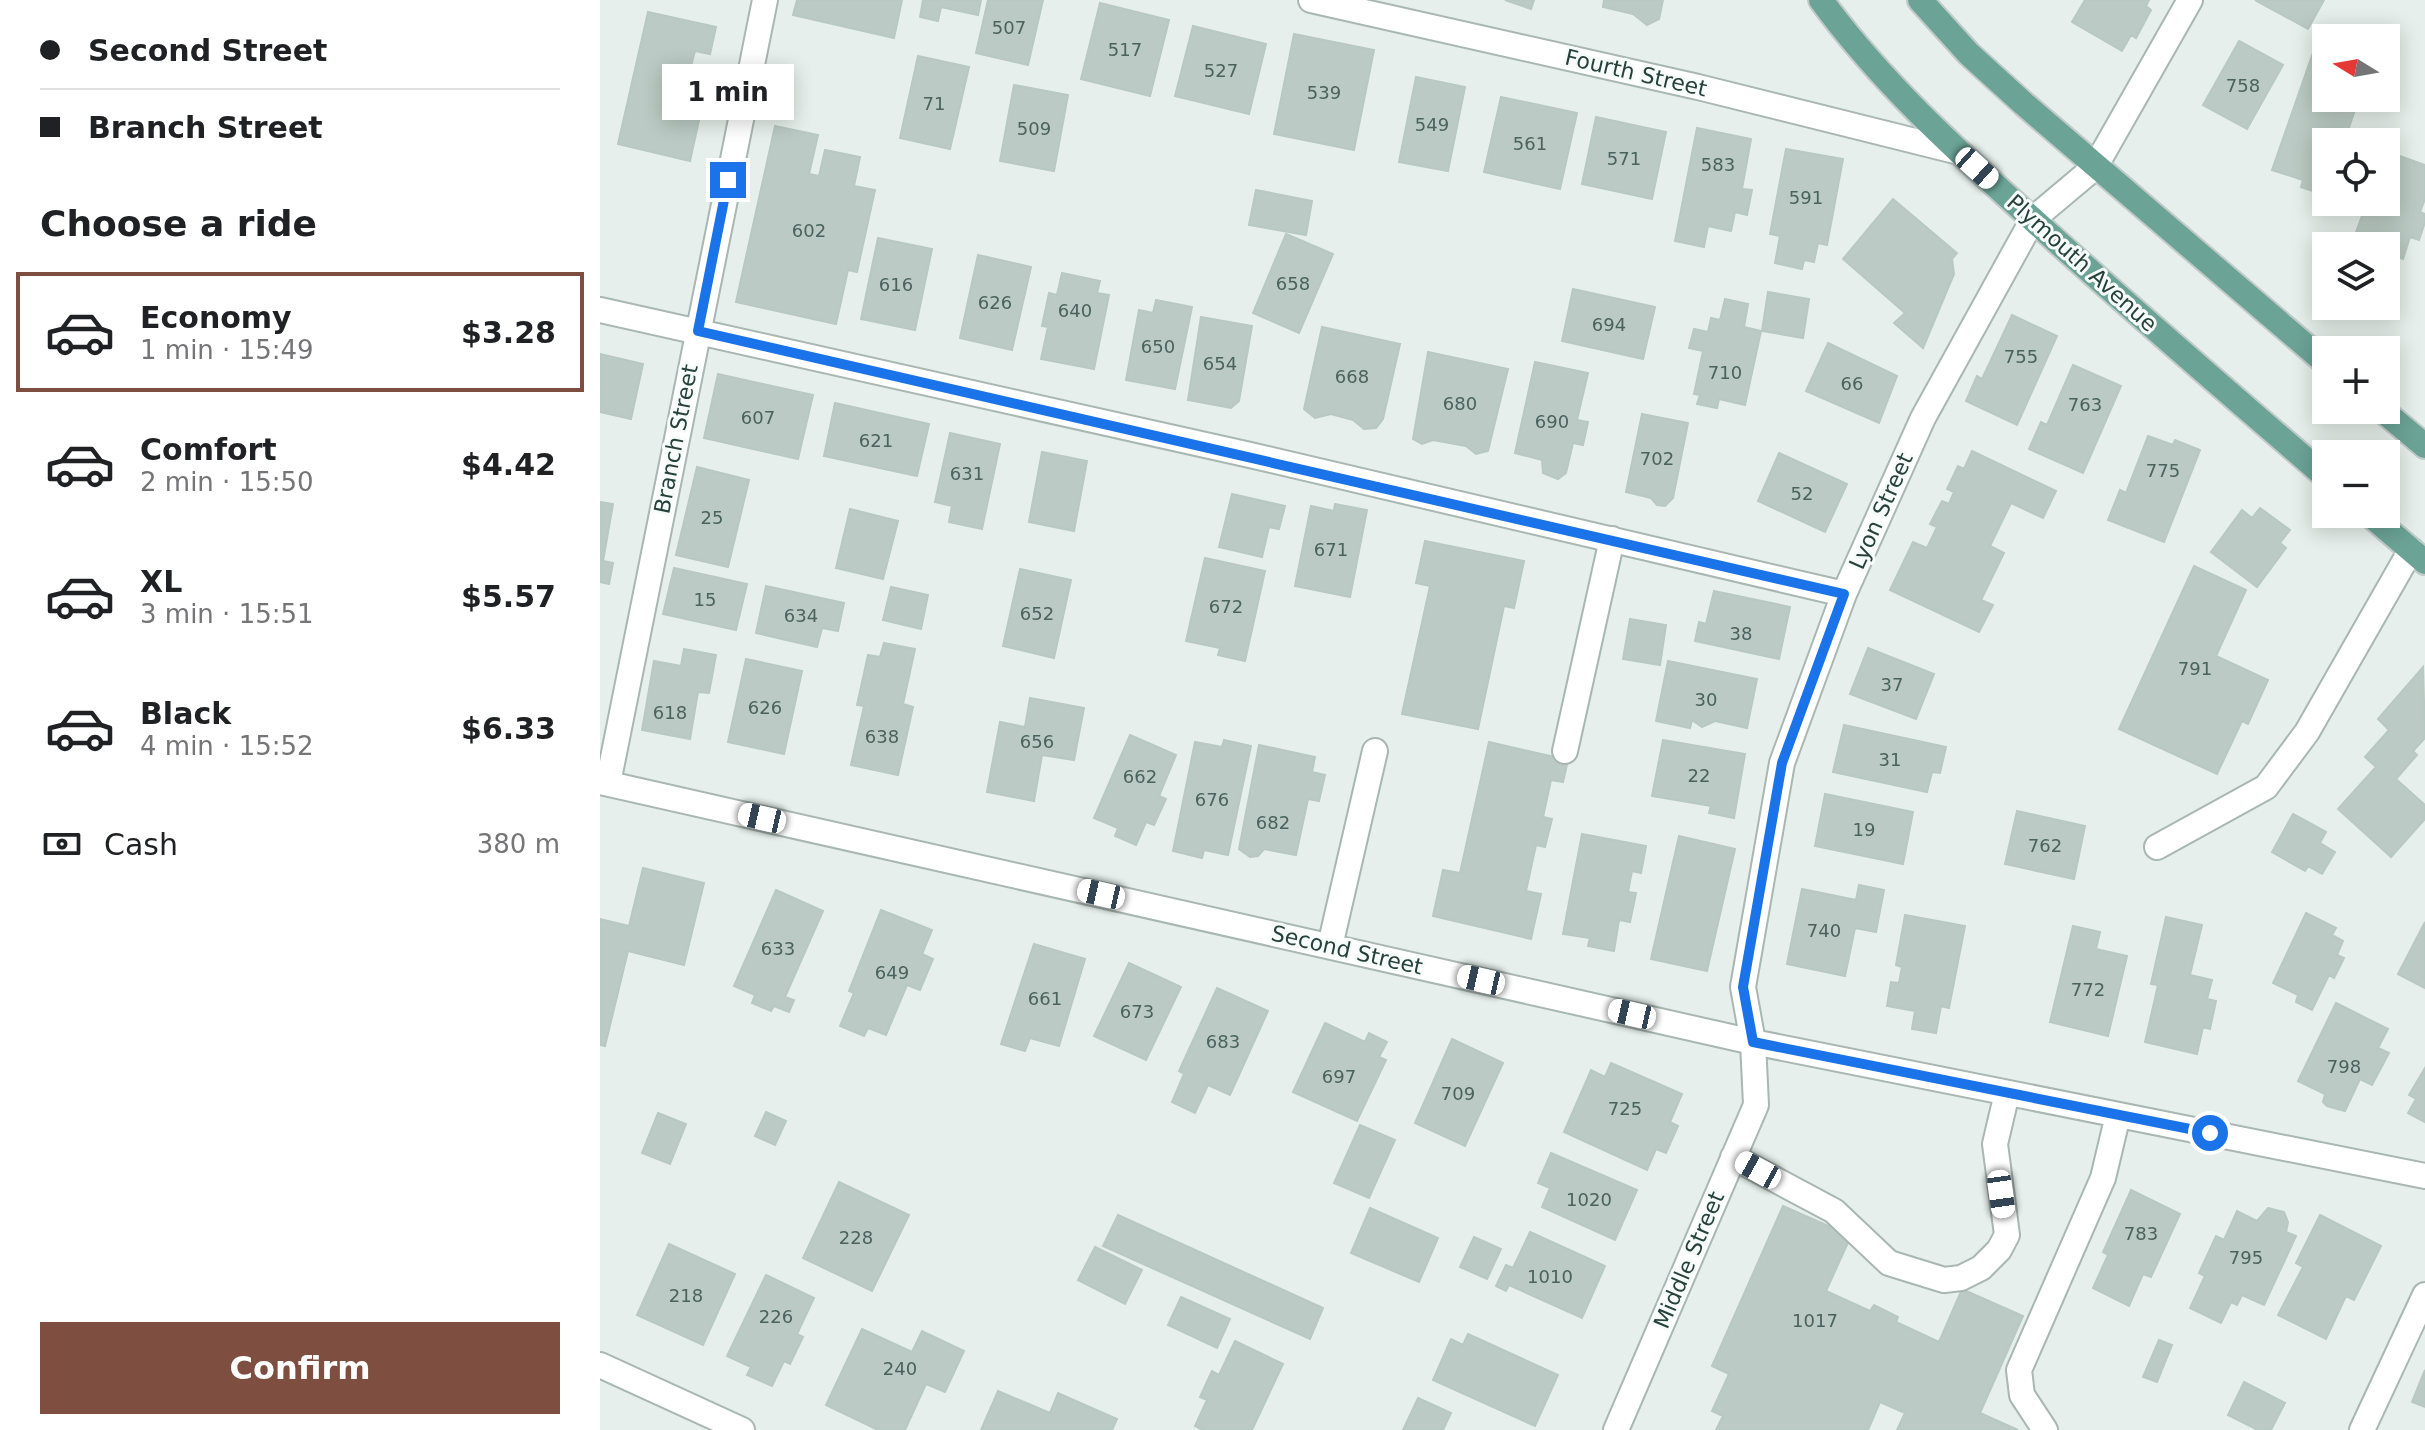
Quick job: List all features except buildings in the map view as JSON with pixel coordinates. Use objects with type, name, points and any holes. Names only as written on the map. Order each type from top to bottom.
[{"type":"main road","name":"Plymouth Avenue","points":[[1821,0],[1888,83],[1959,152],[2312,465]]},
{"type":"main road","points":[[1920,0],[1969,54],[2095,167],[2312,351]]},
{"type":"main road","points":[[2399,424],[2425,446]]},
{"type":"main road","points":[[2385,528],[2418,556]]},
{"type":"street","name":"Branch Street","points":[[604,782],[765,0]]},
{"type":"street","name":"Fourth Street","points":[[1311,0],[1698,87],[1959,152]]},
{"type":"street","points":[[2095,167],[2190,0]]},
{"type":"street","name":"Lyon Street","points":[[1753,1042],[1743,987],[1782,763],[1844,594],[1923,418],[2033,219],[2095,167]]},
{"type":"street","points":[[600,310],[1844,594]]},
{"type":"street","points":[[1565,751],[1612,539]]},
{"type":"street","points":[[2157,847],[2266,787],[2307,732],[2418,556]]},
{"type":"street","points":[[1330,946],[1375,751]]},
{"type":"street","name":"Second Street","points":[[604,782],[1753,1042],[2425,1176]]},
{"type":"street","name":"Middle Street","points":[[1616,1430],[1756,1105],[1753,1042]]},
{"type":"street","points":[[1733,1157],[1834,1211],[1889,1263],[1944,1280],[1961,1278],[1981,1268],[1999,1250],[2007,1235],[1995,1144],[2007,1093]]},
{"type":"street","points":[[2045,1430],[2022,1395],[2019,1370],[2103,1178],[2118,1115]]},
{"type":"street","points":[[2362,1430],[2425,1295]]},
{"type":"street","points":[[600,1365],[742,1430]]},
{"type":"route","points":[[728,180],[698,331],[1250,455],[1844,594],[1782,763],[1743,987],[1753,1042],[2210,1133]]}]
